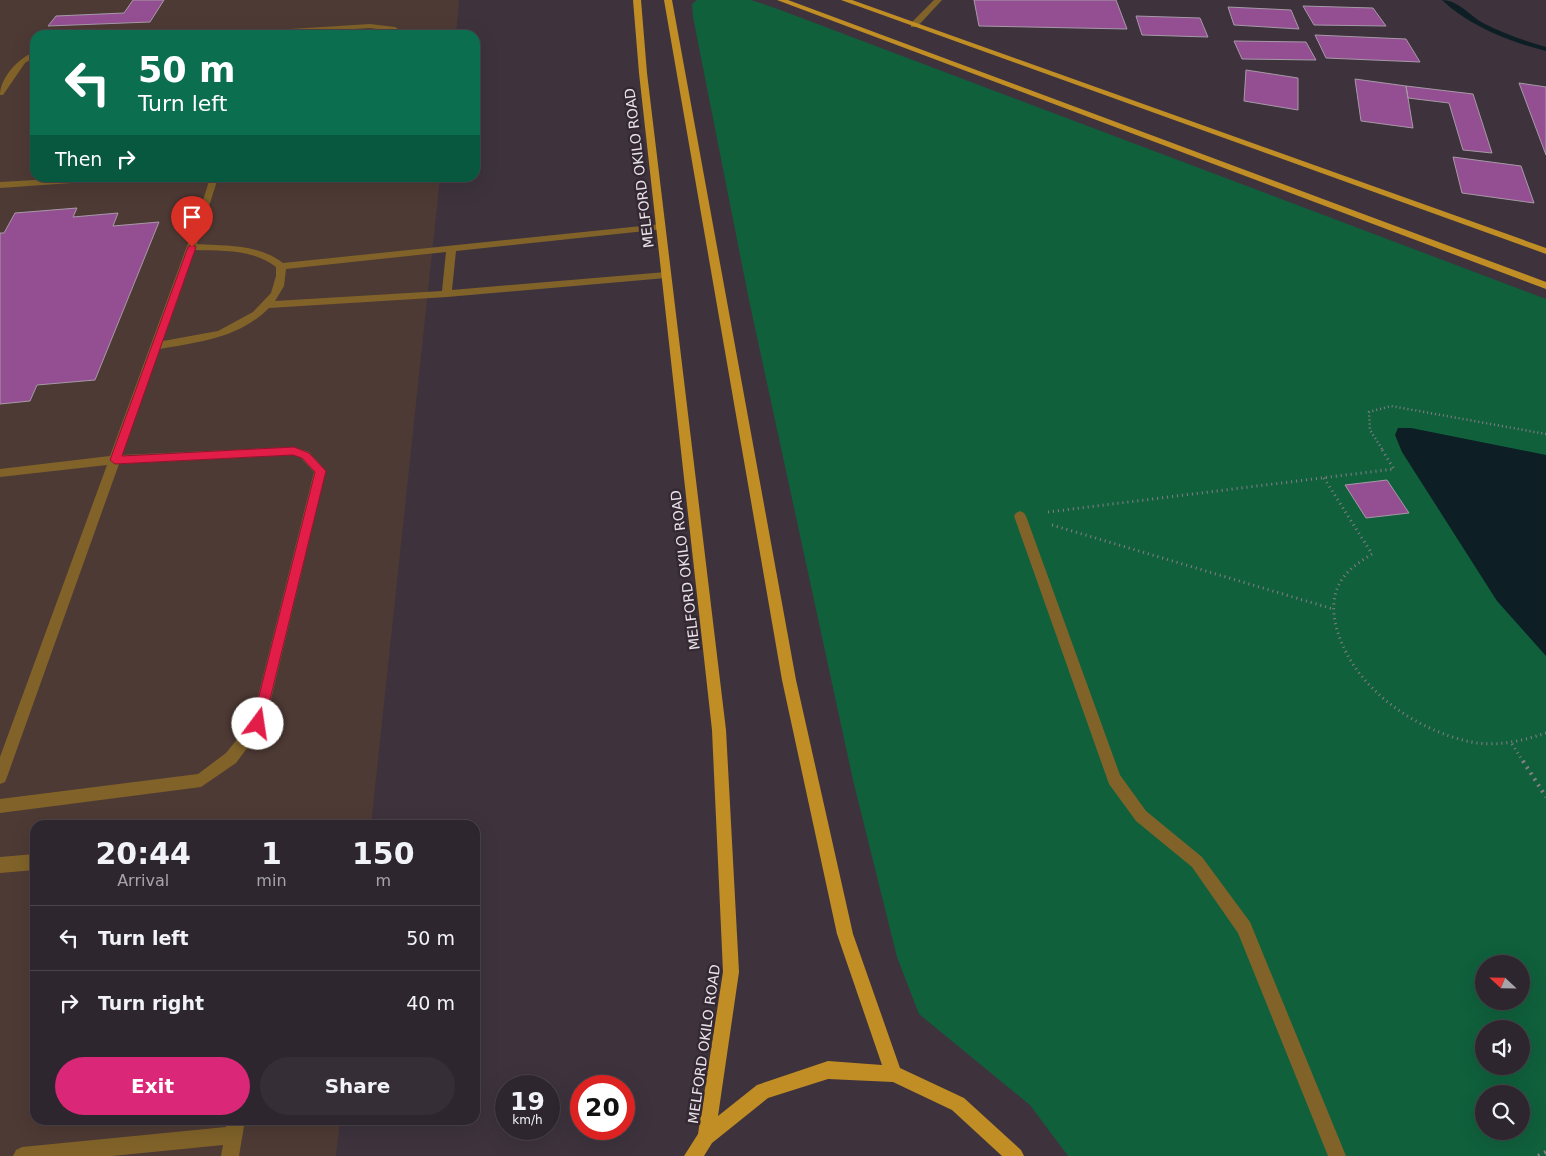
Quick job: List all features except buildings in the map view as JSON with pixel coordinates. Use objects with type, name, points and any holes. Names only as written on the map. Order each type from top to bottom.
[{"type":"main road","name":"MELFORD OKILO ROAD","points":[[637,0],[643,73],[719,730],[731,972],[706,1137]]},
{"type":"main road","points":[[668,0],[789,680],[846,934],[894,1074]]},
{"type":"main road","points":[[781,0],[1546,286]]},
{"type":"main road","points":[[845,0],[1546,251]]},
{"type":"main road","points":[[693,1156],[706,1137],[763,1091],[828,1070],[894,1074],[958,1104],[1015,1156]]},
{"type":"lane","points":[[914,25],[938,0]]},
{"type":"lane","points":[[314,30],[370,26],[394,30]]},
{"type":"lane","points":[[0,93],[22,61],[30,57]]},
{"type":"lane","points":[[0,185],[43,182]]},
{"type":"lane","points":[[0,777],[192,247],[213,182]]},
{"type":"lane","points":[[281,266],[662,227]]},
{"type":"lane","points":[[156,346],[222,334],[255,316],[268,305],[279,288],[282,276],[281,266],[272,257],[257,251],[192,247]]},
{"type":"lane","points":[[447,294],[452,250]]},
{"type":"lane","points":[[268,305],[447,294],[666,275]]},
{"type":"lane","points":[[0,473],[115,460],[294,451],[305,456],[320,471],[258,724],[231,758],[201,780],[0,806]]},
{"type":"lane","points":[[1020,516],[1114,779],[1141,816],[1197,862],[1244,928],[1337,1156]]},
{"type":"lane","points":[[0,865],[30,862]]},
{"type":"lane","points":[[22,1156],[235,1127],[230,1156]]},
{"type":"path","points":[[1020,516],[1394,469],[1370,430],[1369,412],[1391,406],[1546,434]]},
{"type":"path","points":[[1324,478],[1372,554],[1356,565],[1339,584],[1333,609],[1338,639],[1357,672],[1388,703],[1428,727],[1472,742],[1512,744],[1546,734]]},
{"type":"path","points":[[1020,516],[1333,609]]},
{"type":"path","points":[[1512,744],[1546,797]]},
{"type":"path","points":[[1538,1156],[1546,1152]]},
{"type":"shaded area","points":[[0,0],[459,0],[456,30],[30,30],[30,182],[440,182],[372,820],[30,820],[30,1125],[339,1125],[336,1156],[0,1156]]},
{"type":"green space","points":[[697,0],[751,0],[1546,299],[1546,1156],[1068,1156],[1030,1105],[919,1014],[897,957],[853,780],[749,300],[692,4]]},
{"type":"water","points":[[1398,428],[1411,428],[1546,455],[1546,656],[1497,601],[1402,452],[1395,435]]},
{"type":"waterway","points":[[1446,0],[1480,24],[1530,45],[1546,49]]},
{"type":"route","points":[[192,247],[115,460],[294,451],[305,456],[320,471],[258,724]]}]
